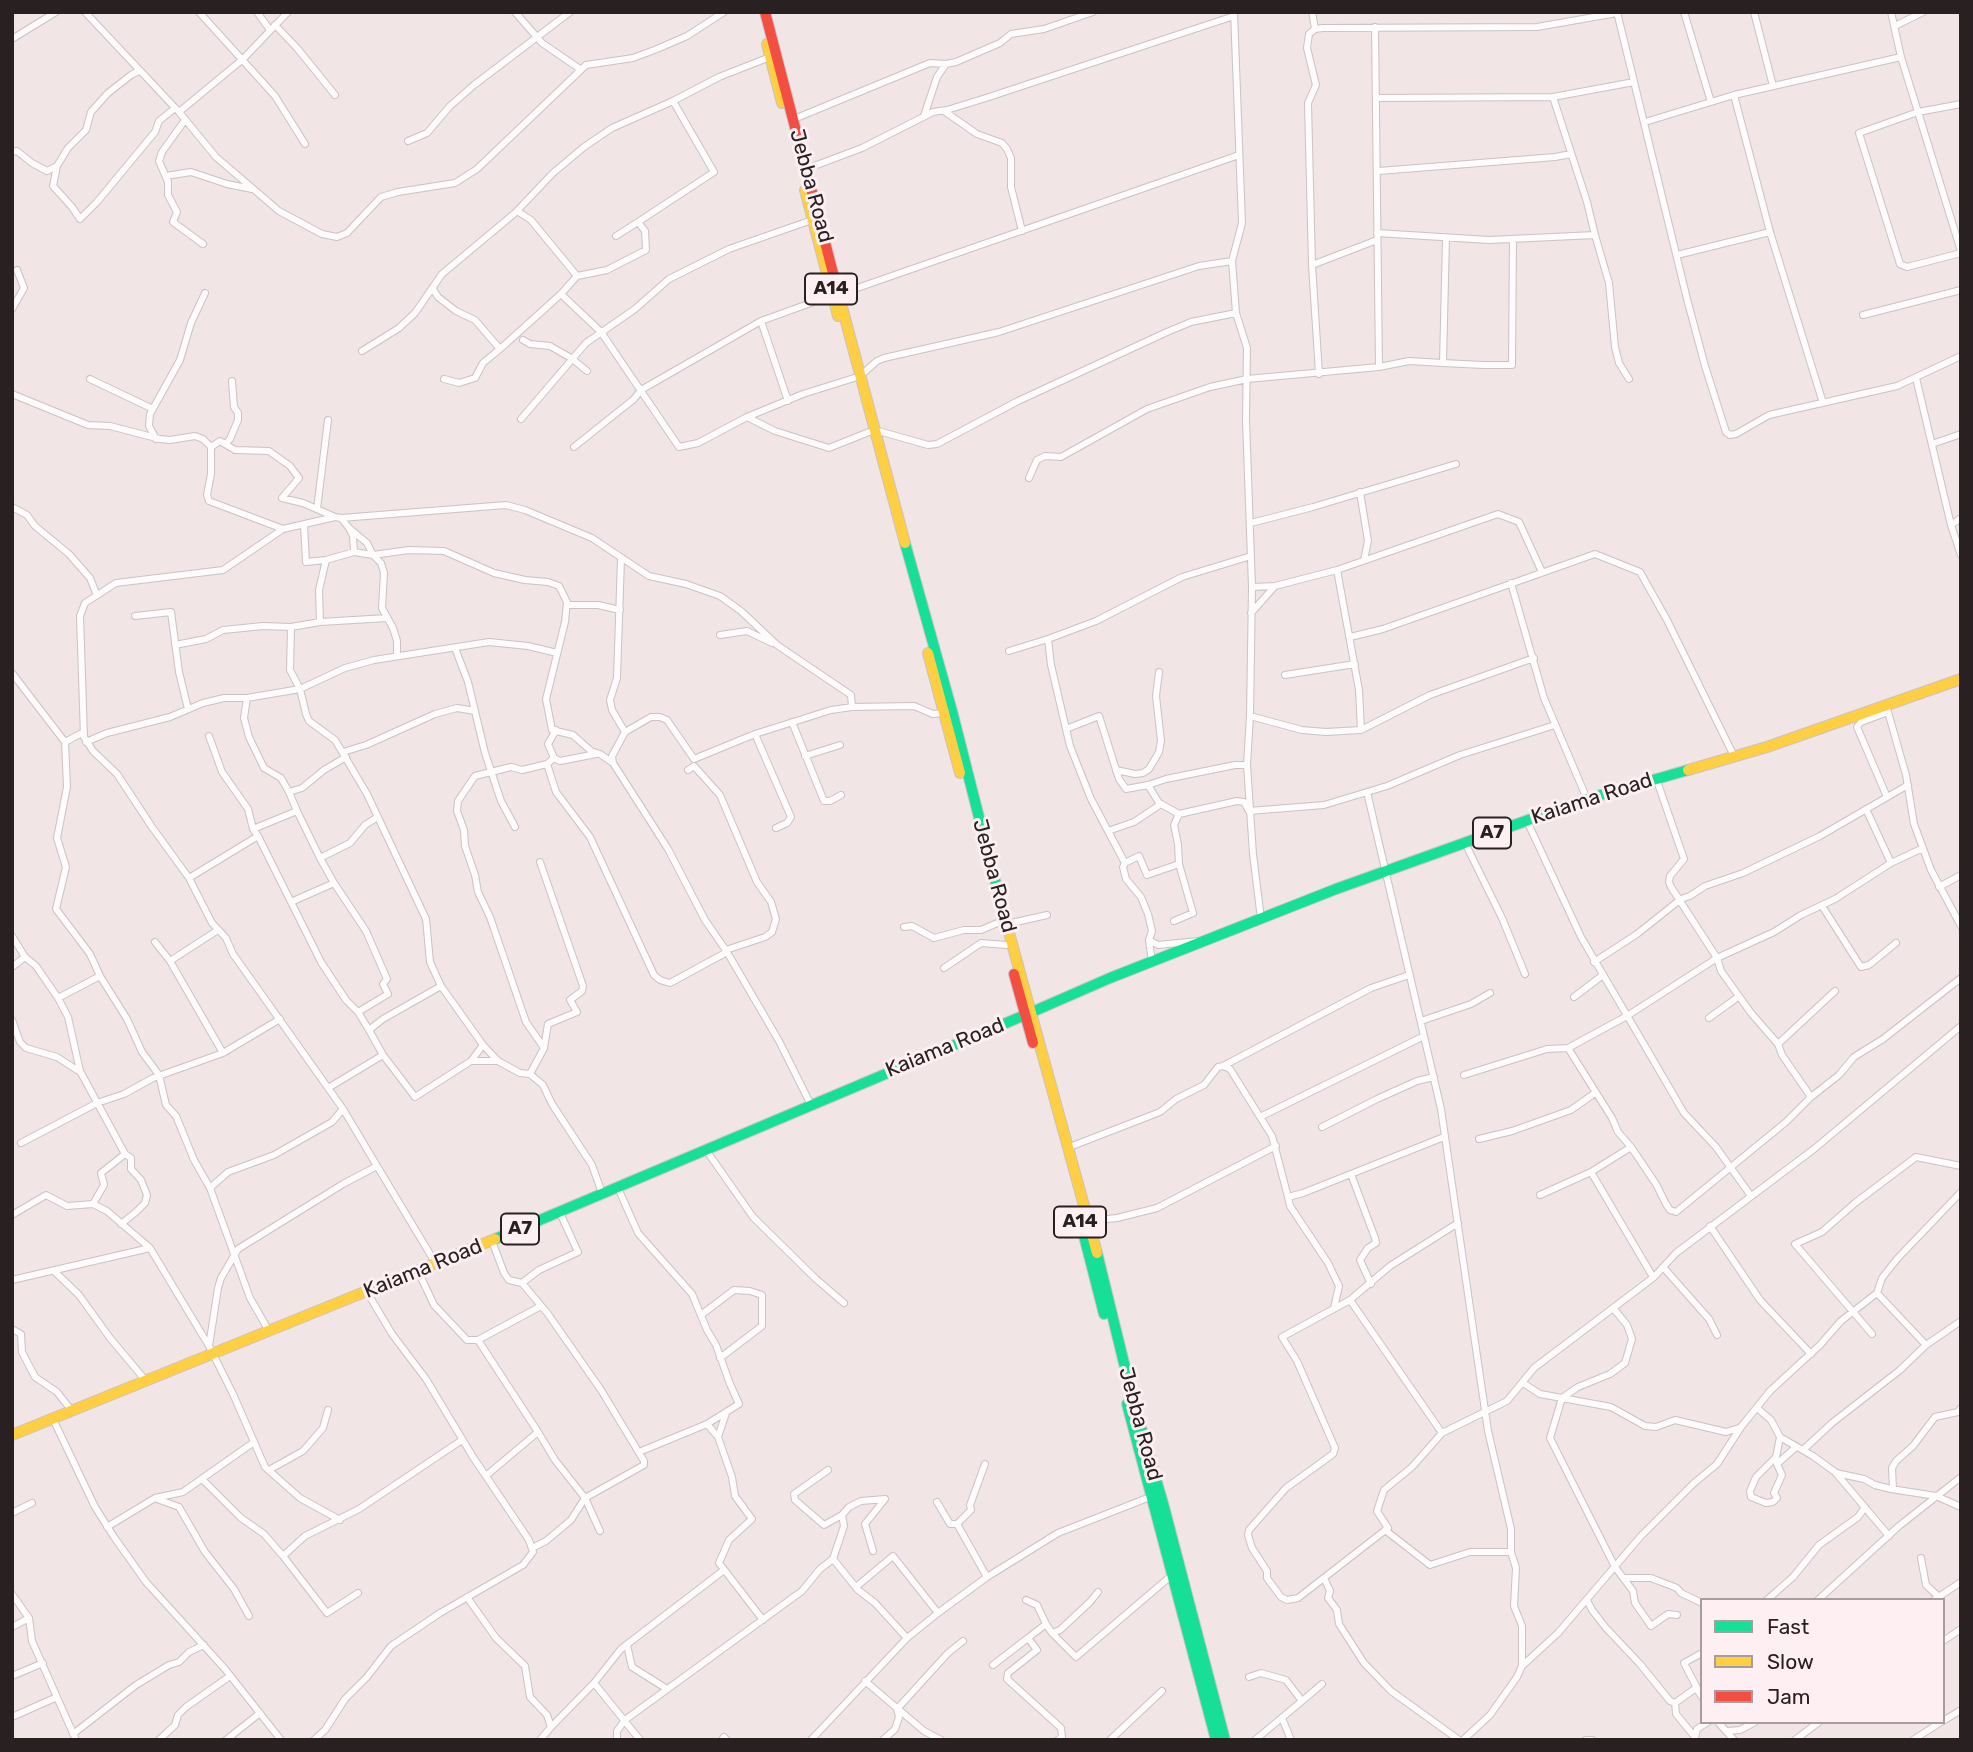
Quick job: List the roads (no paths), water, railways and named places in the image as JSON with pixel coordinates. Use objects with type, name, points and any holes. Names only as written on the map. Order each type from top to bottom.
[{"type":"highway","name":"Jebba Road","points":[[758,12],[812,220],[836,295]]},
{"type":"highway","name":"Jebba Road","points":[[765,12],[857,377],[1003,923],[1006,945],[1029,1014],[1150,1497],[1216,1740]]},
{"type":"highway","name":"Jebba Road","points":[[872,431],[944,713],[1087,1221],[1225,1740]]},
{"type":"highway","name":"Kaiama Road","points":[[12,1435],[146,1381],[211,1350],[270,1332],[560,1213],[811,1105],[1261,919],[1587,799],[1767,747],[1887,708],[1961,679]]},
{"type":"street","points":[[12,39],[56,12]]},
{"type":"street","points":[[85,12],[177,110],[216,157],[279,211],[322,234],[337,237],[347,233],[381,198],[398,192],[455,183],[477,169],[580,69],[593,63],[633,58],[657,49],[687,36],[724,12]]},
{"type":"street","points":[[200,12],[275,96],[305,144]]},
{"type":"street","points":[[257,12],[298,48],[335,94]]},
{"type":"street","points":[[139,71],[108,93],[91,112],[86,130],[68,148],[57,166],[53,186],[80,219],[155,132],[159,121],[243,59],[288,12]]},
{"type":"street","points":[[515,12],[538,38],[580,69]]},
{"type":"street","points":[[408,141],[427,133],[450,106],[474,85],[570,12]]},
{"type":"street","points":[[794,119],[930,63],[946,64],[1000,43],[1011,34],[1044,29],[1093,12]]},
{"type":"street","points":[[1312,12],[1315,29]]},
{"type":"street","points":[[1684,12],[1711,102]]},
{"type":"street","points":[[1754,12],[1773,86]]},
{"type":"street","points":[[1891,12],[1901,57],[1918,112],[1961,252],[1903,266],[1897,258],[1859,132],[1918,112],[1961,104]]},
{"type":"street","points":[[1895,26],[1923,12]]},
{"type":"street","points":[[1319,374],[1312,265],[1308,103],[1316,85],[1307,41],[1309,34],[1315,29],[1375,27],[1536,27],[1617,13],[1676,255],[1705,366],[1726,432],[1730,435],[1736,434],[1769,415],[1897,386],[1961,356]]},
{"type":"street","points":[[806,169],[862,148],[933,112],[944,111],[1234,14],[1242,223],[1232,261],[1236,313],[1247,348],[1246,420],[1251,523],[1250,716],[1247,765],[1249,811],[1261,919]]},
{"type":"street","points":[[1375,27],[1379,171],[1379,367]]},
{"type":"street","points":[[362,351],[399,328],[415,313],[442,274],[517,211],[553,173],[584,148],[612,128],[719,77],[770,57]]},
{"type":"street","points":[[1645,122],[1734,95],[1901,57]]},
{"type":"street","points":[[924,116],[937,77],[946,64]]},
{"type":"street","points":[[1377,98],[1553,97],[1634,82]]},
{"type":"street","points":[[1557,111],[1568,94]]},
{"type":"street","points":[[1734,95],[1770,232],[1823,403]]},
{"type":"street","points":[[1553,97],[1609,283],[1615,347],[1619,363],[1629,379]]},
{"type":"street","points":[[616,236],[714,172],[673,101]]},
{"type":"street","points":[[944,111],[977,134],[1002,143],[1007,149],[1011,158],[1011,187],[1022,231]]},
{"type":"street","points":[[185,120],[162,152],[159,161],[168,182],[168,195],[177,212],[173,222],[202,244]]},
{"type":"street","points":[[12,152],[17,151],[47,171],[57,166]]},
{"type":"street","points":[[1379,171],[1555,158],[1571,154]]},
{"type":"street","points":[[574,447],[634,399],[641,390],[761,321],[1239,155]]},
{"type":"street","points":[[166,176],[191,172],[226,184],[253,189]]},
{"type":"street","points":[[517,211],[531,220],[577,276]]},
{"type":"street","points":[[522,419],[571,358],[669,279],[729,249],[812,220]]},
{"type":"street","points":[[444,379],[459,383],[475,378],[483,363],[561,294],[577,276],[607,270],[646,250],[645,230],[638,222]]},
{"type":"street","points":[[1676,255],[1770,232]]},
{"type":"street","points":[[1312,265],[1377,237],[1513,239],[1595,235]]},
{"type":"street","points":[[1443,363],[1446,238]]},
{"type":"street","points":[[1029,478],[1037,460],[1045,456],[1061,457],[1147,409],[1210,387],[1247,379],[1319,374],[1409,361],[1512,365],[1513,239]]},
{"type":"street","points":[[561,294],[601,332],[679,447],[698,443],[747,417],[857,377],[884,358],[999,332],[1199,266],[1232,261]]},
{"type":"street","points":[[12,309],[24,288],[18,270]]},
{"type":"street","points":[[433,289],[438,297],[456,311],[475,320],[500,349]]},
{"type":"street","points":[[1863,315],[1961,290]]},
{"type":"street","points":[[156,439],[148,421],[180,360],[191,323],[205,293]]},
{"type":"street","points":[[747,417],[775,431],[829,447],[872,431],[928,445],[937,444],[1018,401],[1167,332],[1191,322],[1236,313]]},
{"type":"street","points":[[761,321],[788,401]]},
{"type":"street","points":[[523,340],[530,344],[550,346],[587,371]]},
{"type":"street","points":[[1916,378],[1951,526],[1961,555]]},
{"type":"street","points":[[90,379],[153,409]]},
{"type":"street","points":[[225,444],[238,420],[232,381]]},
{"type":"street","points":[[12,394],[88,425],[110,426],[156,439],[195,436],[203,439],[211,447],[211,474],[206,495],[209,501],[282,529]]},
{"type":"street","points":[[317,509],[328,420]]},
{"type":"street","points":[[1932,444],[1961,434]]},
{"type":"street","points":[[211,447],[220,441],[236,450],[269,451],[290,466],[299,478],[282,498],[303,503],[338,518],[367,543],[381,563],[384,573],[382,608],[397,641],[397,656]]},
{"type":"street","points":[[1251,523],[1456,464]]},
{"type":"street","points":[[1360,492],[1368,541],[1364,561]]},
{"type":"street","points":[[436,1264],[343,1109],[233,954],[226,938],[212,923],[190,878],[117,774],[86,742],[82,733],[80,616],[85,603],[96,593],[116,583],[223,570],[282,529],[338,518],[506,505],[525,510],[592,538],[649,576],[694,586],[720,596],[741,611],[777,645],[851,695],[852,707]]},
{"type":"street","points":[[12,507],[27,515],[69,554],[90,579],[96,593]]},
{"type":"street","points":[[1252,587],[1275,586],[1337,570],[1498,514],[1519,523],[1542,572]]},
{"type":"street","points":[[1951,526],[1961,518]]},
{"type":"street","points":[[304,525],[306,562],[354,552],[373,555],[409,550],[444,551],[494,573],[559,586],[567,605],[546,699],[552,730],[573,735],[591,751],[613,762]]},
{"type":"street","points":[[349,528],[354,552]]},
{"type":"street","points":[[1350,638],[1384,629],[1595,554],[1640,572],[1667,620],[1734,756]]},
{"type":"street","points":[[1009,651],[1096,621],[1182,577],[1251,556]]},
{"type":"street","points":[[320,622],[319,590],[326,559]]},
{"type":"street","points":[[621,559],[617,678],[610,700],[612,710],[625,732]]},
{"type":"street","points":[[1337,570],[1359,690],[1361,730]]},
{"type":"street","points":[[1511,583],[1544,698],[1587,799]]},
{"type":"street","points":[[1251,613],[1275,586]]},
{"type":"street","points":[[567,605],[598,605],[620,610]]},
{"type":"street","points":[[135,616],[171,612],[188,709]]},
{"type":"street","points":[[175,645],[206,639],[223,630],[387,618]]},
{"type":"street","points":[[754,635],[755,624]]},
{"type":"street","points":[[291,627],[290,670],[300,689],[309,721],[335,740],[367,794],[376,818],[426,919],[430,962],[441,986],[483,1045],[498,1061],[520,1073],[530,1074],[544,1085],[552,1104],[592,1165],[602,1194]]},
{"type":"street","points":[[720,635],[747,631],[777,645]]},
{"type":"street","points":[[1048,639],[1051,665],[1070,746],[1091,799],[1125,863],[1123,867],[1126,879],[1141,897],[1148,914],[1152,931],[1149,940],[1152,962]]},
{"type":"street","points":[[86,742],[107,733],[170,717],[224,698],[247,698],[300,689],[345,668],[397,656],[472,643],[509,643],[557,653]]},
{"type":"street","points":[[455,648],[501,801],[515,827]]},
{"type":"street","points":[[1250,716],[1302,730],[1361,730],[1430,695],[1534,658]]},
{"type":"street","points":[[1284,675],[1355,664]]},
{"type":"street","points":[[1116,769],[1135,774],[1143,773],[1149,769],[1159,752],[1161,741],[1156,696],[1159,672]]},
{"type":"street","points":[[12,673],[65,742],[67,787],[57,838],[66,867],[56,909],[90,954],[100,976],[127,1019],[142,1052],[159,1075],[161,1093],[166,1105],[176,1116],[190,1151],[210,1188],[250,1298],[270,1332]]},
{"type":"street","points":[[247,698],[244,718],[249,737],[264,768],[281,779],[289,792],[320,858],[366,931],[387,979],[383,984],[388,994],[358,1012]]},
{"type":"street","points":[[811,1105],[779,1041],[727,951],[705,920],[667,849],[613,762],[612,755],[625,732],[651,717],[667,720],[694,759],[755,734],[831,710],[914,706],[933,714],[944,713]]},
{"type":"street","points":[[289,792],[302,788],[344,755],[435,714],[457,708],[475,711]]},
{"type":"street","points":[[1887,797],[1857,727],[1887,708],[1908,785],[1914,824],[1939,887],[1961,926]]},
{"type":"street","points":[[1066,729],[1099,716],[1119,779],[1126,789],[1189,774],[1247,765]]},
{"type":"street","points":[[792,722],[824,801],[830,801],[841,794]]},
{"type":"street","points":[[1249,811],[1324,805],[1387,786],[1460,755],[1555,725]]},
{"type":"street","points":[[556,730],[548,744],[554,758],[560,761],[600,754]]},
{"type":"street","points":[[65,742],[82,733]]},
{"type":"street","points":[[755,734],[791,817],[776,828]]},
{"type":"street","points":[[209,736],[222,772],[248,809],[253,829],[321,962],[346,1000],[358,1012],[383,1055],[415,1097],[471,1061],[498,1061]]},
{"type":"street","points":[[805,756],[839,745]]},
{"type":"street","points":[[544,1048],[526,1022],[512,985],[490,917],[478,892],[457,811],[458,801],[475,776],[511,767],[522,770],[547,764],[554,758]]},
{"type":"street","points":[[547,764],[555,792],[590,837],[654,975],[670,983],[727,951],[765,937],[772,932],[776,919],[771,902],[757,882],[720,795],[694,766],[688,770]]},
{"type":"street","points":[[1656,778],[1684,855],[1683,864],[1670,876],[1669,881],[1738,997],[1778,1044],[1782,1055],[1811,1097]]},
{"type":"street","points":[[1148,785],[1161,804],[1179,814],[1237,801],[1244,802],[1249,811]]},
{"type":"street","points":[[1594,962],[1637,934],[1681,899],[1705,886],[1743,873],[1820,835],[1908,785]]},
{"type":"street","points":[[1367,792],[1434,1077],[1485,1410],[1511,1529],[1511,1552],[1516,1568],[1514,1606],[1522,1626],[1522,1666]]},
{"type":"street","points":[[1108,831],[1134,822],[1161,804]]},
{"type":"street","points":[[1866,809],[1891,863]]},
{"type":"street","points":[[253,829],[297,811]]},
{"type":"street","points":[[1174,921],[1193,913],[1178,864],[1174,825],[1179,814]]},
{"type":"street","points":[[320,858],[350,843],[365,825],[376,818]]},
{"type":"street","points":[[1527,821],[1594,962],[1684,1113],[1716,1147],[1751,1196]]},
{"type":"street","points":[[190,878],[258,836]]},
{"type":"street","points":[[1465,843],[1497,906],[1525,974]]},
{"type":"street","points":[[1464,1075],[1547,1049],[1568,1048],[1628,1016],[1717,958],[1774,932],[1891,863],[1923,848]]},
{"type":"street","points":[[1125,863],[1139,856],[1147,875],[1178,864]]},
{"type":"street","points":[[530,1074],[544,1048],[548,1024],[577,1012],[570,1000],[582,991],[583,986],[540,862]]},
{"type":"street","points":[[1939,887],[1961,875]]},
{"type":"street","points":[[291,902],[334,883]]},
{"type":"street","points":[[1822,906],[1861,967],[1869,965],[1896,943]]},
{"type":"street","points":[[904,927],[912,926],[934,937],[964,930],[981,930],[1047,915]]},
{"type":"street","points":[[170,961],[218,930]]},
{"type":"street","points":[[12,936],[25,957],[36,966],[68,1017],[79,1071],[125,1154],[131,1158],[131,1169],[141,1180],[147,1195],[145,1203],[121,1224]]},
{"type":"street","points":[[1149,940],[1158,945],[1195,940],[1202,943]]},
{"type":"street","points":[[155,942],[170,961],[223,1053]]},
{"type":"street","points":[[944,968],[981,943],[1006,945]]},
{"type":"street","points":[[12,967],[25,957]]},
{"type":"street","points":[[1067,1148],[1160,1112],[1176,1099],[1204,1085],[1218,1067],[1371,988],[1409,975]]},
{"type":"street","points":[[1574,997],[1602,975]]},
{"type":"street","points":[[58,998],[100,976]]},
{"type":"street","points":[[1568,1048],[1618,1132],[1656,1184],[1670,1210],[1676,1212],[1786,1122],[1811,1097],[1839,1075],[1854,1057],[1883,1039],[1961,978]]},
{"type":"street","points":[[369,1030],[441,986]]},
{"type":"street","points":[[1778,1044],[1835,991]]},
{"type":"street","points":[[1421,1021],[1462,1007],[1490,993]]},
{"type":"street","points":[[1709,1018],[1738,997]]},
{"type":"street","points":[[21,1143],[97,1103],[124,1094],[159,1075],[223,1053],[280,1019]]},
{"type":"street","points":[[12,1020],[20,1042],[26,1048],[57,1057],[79,1071]]},
{"type":"street","points":[[1458,1223],[1390,1266],[1350,1300],[1282,1337],[1297,1361],[1335,1448],[1333,1454],[1286,1488],[1250,1527],[1248,1535],[1252,1548],[1267,1571],[1267,1578],[1281,1597],[1287,1600],[1298,1598],[1388,1528],[1377,1511],[1384,1490],[1412,1467],[1442,1433],[1507,1401],[1534,1368],[1653,1278],[1676,1253],[1814,1149],[1961,1026]]},
{"type":"street","points":[[1261,1117],[1424,1036]]},
{"type":"street","points":[[471,1061],[483,1045]]},
{"type":"street","points":[[328,1088],[383,1055]]},
{"type":"street","points":[[1223,1066],[1230,1069],[1276,1146],[1290,1206],[1328,1263],[1339,1286],[1334,1308]]},
{"type":"street","points":[[1322,1127],[1417,1081],[1434,1077]]},
{"type":"street","points":[[1479,1139],[1512,1131],[1571,1110],[1595,1093]]},
{"type":"street","points":[[210,1188],[228,1172],[274,1155],[332,1122],[343,1109]]},
{"type":"street","points":[[1287,1197],[1444,1138]]},
{"type":"street","points":[[1087,1221],[1117,1218],[1157,1208],[1276,1146]]},
{"type":"street","points":[[1541,1195],[1591,1172],[1630,1147]]},
{"type":"street","points":[[705,1150],[753,1217],[844,1303]]},
{"type":"street","points":[[93,1204],[104,1185],[101,1173],[125,1154]]},
{"type":"street","points":[[1872,1334],[1795,1244],[1822,1232],[1916,1157],[1961,1166]]},
{"type":"street","points":[[211,1350],[218,1287],[235,1253],[377,1166]]},
{"type":"street","points":[[1591,1172],[1653,1278]]},
{"type":"street","points":[[1351,1174],[1375,1237],[1376,1243],[1368,1248],[1360,1259],[1371,1284]]},
{"type":"street","points":[[618,1188],[638,1233],[692,1294],[739,1404],[707,1424],[639,1452]]},
{"type":"street","points":[[1324,1578],[1330,1591],[1328,1598],[1337,1610],[1339,1625],[1364,1663],[1391,1691],[1461,1740],[1497,1707],[1522,1666],[1546,1646],[1659,1517],[1717,1464],[1741,1427],[1780,1382],[1853,1312],[1877,1293],[1882,1278],[1896,1258],[1961,1192]]},
{"type":"street","points":[[12,1215],[46,1195],[67,1206],[93,1204],[107,1210],[149,1248],[211,1350],[268,1471],[300,1498],[340,1520]]},
{"type":"street","points":[[522,1283],[539,1270],[578,1252],[560,1213]]},
{"type":"street","points":[[1710,1226],[1760,1300],[1811,1354]]},
{"type":"street","points":[[492,1241],[504,1273],[509,1280],[522,1283],[541,1306],[601,1390],[644,1461],[641,1468],[585,1498],[571,1520],[546,1541],[532,1548]]},
{"type":"street","points":[[12,1280],[149,1248]]},
{"type":"street","points":[[1663,1267],[1709,1320],[1717,1335]]},
{"type":"street","points":[[54,1271],[79,1295],[146,1381]]},
{"type":"street","points":[[418,1271],[427,1294],[451,1325],[467,1340],[478,1340],[541,1306]]},
{"type":"street","points":[[701,1315],[734,1290],[762,1295],[762,1326],[720,1357]]},
{"type":"street","points":[[319,1738],[345,1699],[367,1677],[391,1646],[523,1565],[532,1555],[532,1548],[487,1475],[462,1440],[426,1379],[392,1334],[367,1292]]},
{"type":"street","points":[[1877,1293],[1926,1345]]},
{"type":"street","points":[[1350,1300],[1442,1433]]},
{"type":"street","points":[[1613,1308],[1627,1325],[1632,1339],[1625,1363],[1610,1374],[1578,1387],[1562,1398],[1550,1438],[1615,1567],[1633,1591],[1635,1603],[1651,1626],[1668,1614],[1677,1615]]},
{"type":"street","points":[[1780,1437],[1776,1457],[1756,1477],[1750,1490],[1751,1497],[1766,1503],[1777,1498],[1774,1493],[1782,1475],[1777,1464],[1894,1376],[1926,1345],[1961,1321]]},
{"type":"street","points":[[12,1329],[22,1334],[22,1352],[35,1377],[57,1392],[72,1411]]},
{"type":"street","points":[[478,1340],[585,1498],[600,1531]]},
{"type":"street","points":[[1523,1383],[1540,1394],[1611,1407],[1645,1426],[1656,1427],[1675,1420],[1726,1432],[1741,1427]]},
{"type":"street","points":[[1757,1408],[1771,1420],[1780,1437],[1836,1473],[1889,1536]]},
{"type":"street","points":[[1894,1489],[1892,1468],[1896,1461],[1913,1446],[1935,1417],[1958,1412],[1961,1408]]},
{"type":"street","points":[[268,1471],[303,1451],[323,1428],[328,1410]]},
{"type":"street","points":[[718,1437],[726,1413]]},
{"type":"street","points":[[53,1419],[107,1527],[146,1581],[204,1645],[281,1740]]},
{"type":"street","points":[[707,1424],[718,1437],[732,1477],[735,1496],[752,1519],[729,1540],[719,1563],[763,1620]]},
{"type":"street","points":[[487,1475],[538,1432]]},
{"type":"street","points":[[283,1556],[305,1536],[340,1520],[462,1440]]},
{"type":"street","points":[[107,1527],[155,1498],[183,1492],[254,1442]]},
{"type":"street","points":[[937,1502],[950,1524],[957,1524],[971,1510],[970,1505],[985,1464]]},
{"type":"street","points":[[828,1470],[794,1493],[795,1500],[824,1525],[861,1501],[885,1499],[865,1524],[873,1551]]},
{"type":"street","points":[[1836,1473],[1894,1489],[1936,1496],[1961,1507]]},
{"type":"street","points":[[1820,1598],[1889,1536],[1961,1478]]},
{"type":"street","points":[[202,1479],[241,1518],[264,1535],[327,1613],[358,1593]]},
{"type":"street","points":[[179,1507],[183,1492]]},
{"type":"street","points":[[811,1740],[907,1638],[987,1577],[1058,1533],[1150,1497]]},
{"type":"street","points":[[155,1498],[179,1507],[205,1552],[234,1589],[249,1616]]},
{"type":"street","points":[[12,1513],[33,1503]]},
{"type":"street","points":[[1769,1598],[1793,1577],[1819,1545],[1858,1517],[1866,1507]]},
{"type":"street","points":[[617,1740],[617,1731],[625,1720],[802,1591],[820,1569],[833,1559],[844,1526],[842,1515]]},
{"type":"street","points":[[957,1524],[987,1577]]},
{"type":"street","points":[[1385,1530],[1424,1562],[1433,1565],[1455,1555],[1470,1552],[1511,1552]]},
{"type":"street","points":[[856,1587],[893,1556],[938,1613]]},
{"type":"street","points":[[1921,1558],[1926,1585],[1936,1598],[1961,1582]]},
{"type":"street","points":[[833,1559],[856,1587],[875,1603],[907,1638]]},
{"type":"street","points":[[540,1740],[626,1645],[724,1570]]},
{"type":"street","points":[[1026,1600],[1037,1605],[1045,1624],[1076,1657],[1172,1575]]},
{"type":"street","points":[[1624,1578],[1651,1578],[1677,1588],[1681,1593],[1700,1602]]},
{"type":"street","points":[[1052,1633],[1060,1630],[1098,1592]]},
{"type":"street","points":[[12,1594],[29,1618],[32,1641],[75,1737],[136,1685],[204,1645]]},
{"type":"street","points":[[467,1597],[496,1638],[525,1666],[530,1698],[547,1715],[551,1727]]},
{"type":"street","points":[[1587,1600],[1606,1628],[1670,1701],[1675,1703]]},
{"type":"street","points":[[12,1627],[29,1618]]},
{"type":"street","points":[[993,1665],[1045,1624]]},
{"type":"street","points":[[1945,1640],[1961,1629]]},
{"type":"street","points":[[1028,1638],[1037,1650],[1008,1673],[1007,1679],[1061,1728],[1062,1737],[1058,1740]]},
{"type":"street","points":[[897,1709],[947,1653],[963,1641]]},
{"type":"street","points":[[626,1645],[632,1667],[667,1689]]},
{"type":"street","points":[[1700,1654],[1684,1663],[1700,1693]]},
{"type":"street","points":[[12,1676],[43,1663]]},
{"type":"street","points":[[1249,1677],[1261,1673],[1286,1681],[1302,1701]]},
{"type":"street","points":[[159,1740],[175,1726],[178,1715],[186,1707],[230,1676]]},
{"type":"street","points":[[865,1681],[924,1731],[942,1740]]},
{"type":"street","points":[[594,1683],[640,1740]]},
{"type":"street","points":[[1255,1740],[1322,1684]]},
{"type":"street","points":[[1675,1703],[1697,1688]]},
{"type":"street","points":[[1110,1740],[1162,1691]]},
{"type":"street","points":[[12,1717],[57,1697]]},
{"type":"street","points":[[1675,1703],[1676,1714],[1696,1738]]},
{"type":"street","points":[[883,1740],[895,1729],[899,1717],[897,1709]]},
{"type":"street","points":[[1945,1719],[1961,1710]]},
{"type":"street","points":[[226,1740],[260,1713]]},
{"type":"street","points":[[1282,1718],[1291,1740]]},
{"type":"street","points":[[1696,1738],[1698,1730],[1706,1724]]},
{"type":"street","points":[[1720,1724],[1734,1740]]},
{"type":"street","points":[[1727,1731],[1740,1730],[1751,1724]]},
{"type":"street","points":[[1795,1740],[1816,1724]]},
{"type":"street","points":[[1913,1740],[1937,1724]]},
{"type":"street","points":[[1586,1740],[1592,1740]]}]
